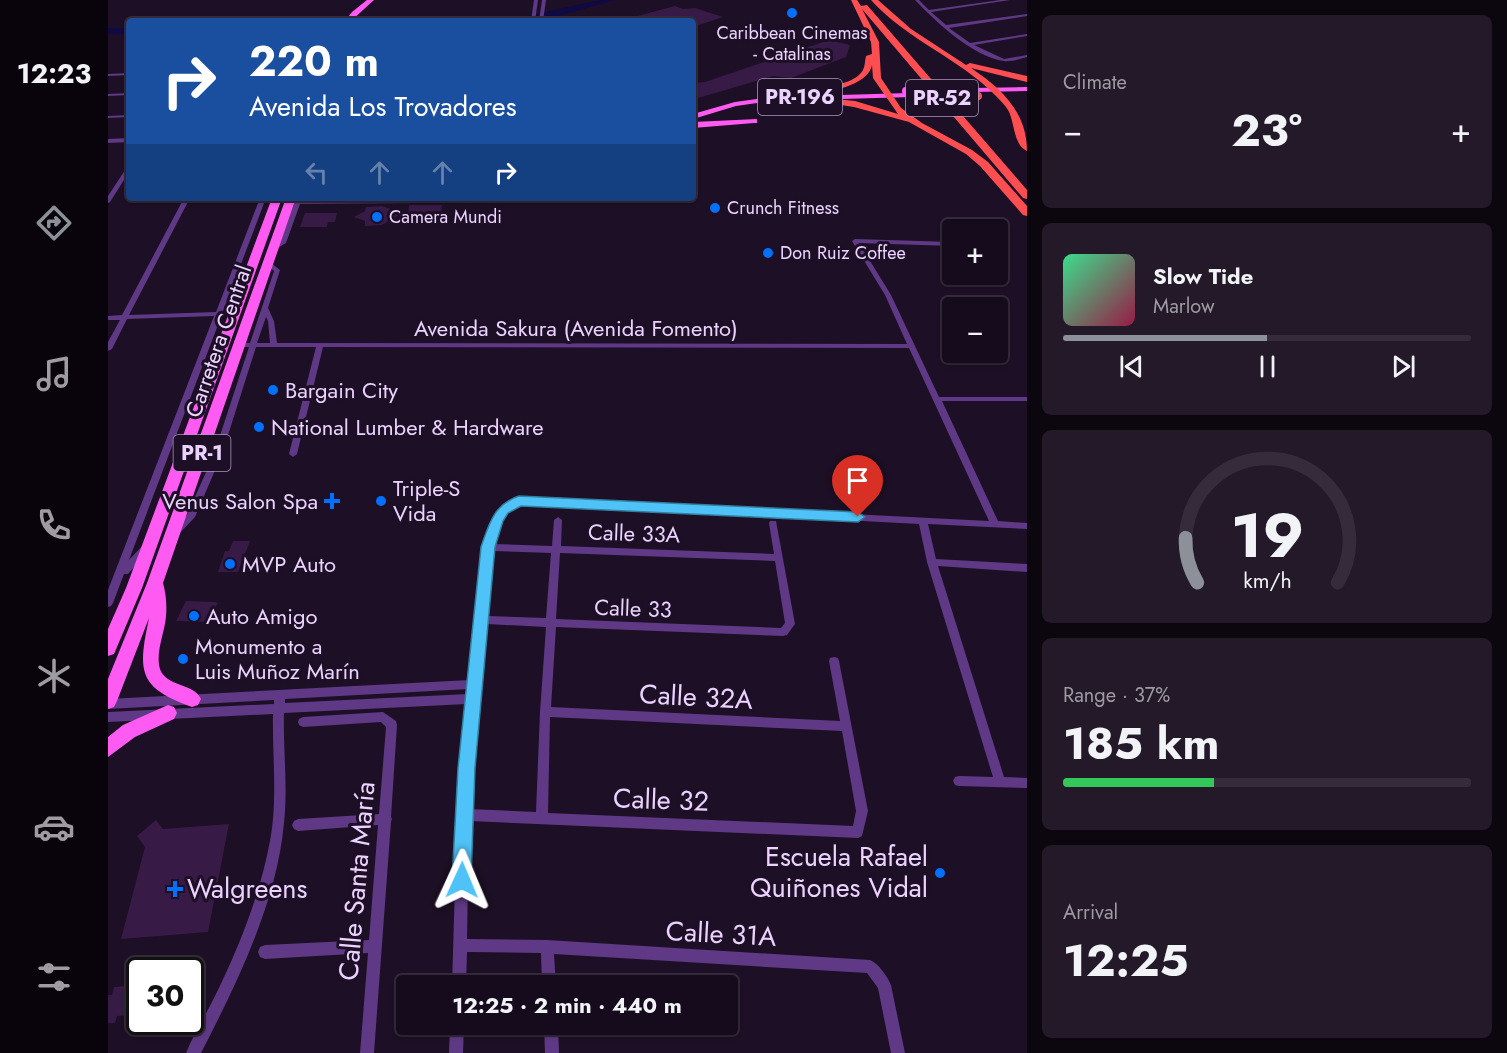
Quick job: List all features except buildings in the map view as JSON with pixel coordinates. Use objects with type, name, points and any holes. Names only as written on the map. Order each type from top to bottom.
[{"type":"highway","points":[[855,0],[875,46],[877,78],[897,108],[919,125],[969,152],[984,164],[1027,215]]},
{"type":"highway","name":"PR-52","points":[[855,0],[1027,196]]},
{"type":"highway","name":"PR-52","points":[[868,0],[1019,171]]},
{"type":"highway","points":[[873,0],[910,32],[951,58],[1009,105],[1016,118],[1019,135],[1027,148]]},
{"type":"highway","points":[[765,94],[821,89],[858,78],[869,67],[869,31]]},
{"type":"highway","points":[[951,58],[982,69],[1027,79]]},
{"type":"highway","points":[[897,108],[902,99],[910,94],[976,94],[1003,103],[1016,118]]},
{"type":"highway","points":[[782,98],[855,104],[919,125]]},
{"type":"highway","points":[[1016,118],[1025,108]]},
{"type":"main road","points":[[348,18],[371,0]]},
{"type":"main road","points":[[360,8],[380,0]]},
{"type":"main road","points":[[345,18],[346,9]]},
{"type":"main road","points":[[976,94],[1027,89]]},
{"type":"main road","points":[[995,92],[1027,94]]},
{"type":"main road","name":"PR-196","points":[[696,116],[745,103],[782,98],[888,93]]},
{"type":"main road","name":"PR-196","points":[[696,109],[765,94],[910,94]]},
{"type":"main road","points":[[696,125],[754,121],[733,112],[734,107],[745,103]]},
{"type":"main road","name":"Carretera Central","points":[[108,703],[248,345],[269,264],[289,201]]},
{"type":"main road","name":"Carretera Central","points":[[108,649],[239,301],[289,201]]},
{"type":"main road","points":[[205,391],[220,376],[227,358],[248,345],[236,331],[241,317],[239,301]]},
{"type":"main road","points":[[156,583],[159,616],[152,645],[151,670],[160,684],[192,699]]},
{"type":"main road","points":[[108,748],[129,731],[168,713]]},
{"type":"street","points":[[533,18],[536,0]]},
{"type":"street","points":[[541,18],[544,0]]},
{"type":"street","points":[[917,0],[944,27],[972,44],[1005,60],[1027,56]]},
{"type":"street","points":[[928,11],[1008,0]]},
{"type":"street","points":[[944,27],[1027,15]]},
{"type":"street","points":[[972,44],[1027,35]]},
{"type":"street","points":[[108,75],[126,74]]},
{"type":"street","points":[[108,95],[126,94]]},
{"type":"street","points":[[108,117],[126,116]]},
{"type":"street","points":[[108,141],[126,140]]},
{"type":"street","points":[[108,201],[126,173]]},
{"type":"street","points":[[108,350],[185,201]]},
{"type":"street","points":[[120,576],[217,314],[262,201]]},
{"type":"street","points":[[942,244],[855,241],[888,295],[995,524]]},
{"type":"street","points":[[248,345],[266,310],[277,270],[269,264]]},
{"type":"street","points":[[266,310],[271,321],[274,345]]},
{"type":"street","points":[[108,318],[217,314]]},
{"type":"street","name":"Avenida Sakura (Avenida Fomento)","points":[[248,345],[911,346]]},
{"type":"street","points":[[293,454],[320,345]]},
{"type":"street","points":[[937,399],[1027,399]]},
{"type":"street","points":[[459,975],[463,815],[473,684],[483,620],[488,547],[501,513],[519,501],[1027,526]]},
{"type":"street","points":[[542,819],[545,712],[558,520]]},
{"type":"street","points":[[922,520],[932,562],[1000,782]]},
{"type":"street","points":[[773,523],[779,558]]},
{"type":"street","points":[[108,603],[112,587],[149,543]]},
{"type":"street","name":"Calle 33A","points":[[488,547],[779,558]]},
{"type":"street","name":"Calle 33","points":[[483,620],[783,632],[790,624],[779,558]]},
{"type":"street","points":[[932,562],[1027,568]]},
{"type":"street","points":[[834,661],[845,726]]},
{"type":"street","points":[[108,703],[473,684]]},
{"type":"street","points":[[193,1053],[214,1014],[258,906],[276,840],[280,695]]},
{"type":"street","points":[[108,717],[472,699]]},
{"type":"street","name":"Calle 32A","points":[[545,712],[845,726]]},
{"type":"street","name":"Calle Santa María","points":[[303,722],[382,717],[392,724],[367,1053]]},
{"type":"street","name":"Calle 32","points":[[463,815],[858,832],[862,811],[845,726]]},
{"type":"street","points":[[959,781],[1027,783]]},
{"type":"street","points":[[298,825],[386,819]]},
{"type":"street","name":"Calle 31A","points":[[460,945],[547,947],[870,967],[884,985],[898,1053]]},
{"type":"street","points":[[265,952],[376,946]]},
{"type":"street","points":[[547,947],[548,975]]},
{"type":"street","points":[[456,1053],[457,1035]]},
{"type":"street","points":[[551,1035],[552,1053]]},
{"type":"waterway","points":[[529,18],[611,0]]},
{"type":"waterway","points":[[108,31],[126,31]]},
{"type":"place","name":"Caribbean Cinemas - Catalinas","points":[[792,13]]},
{"type":"place","name":"Crunch Fitness","points":[[715,208]]},
{"type":"place","name":"Camera Mundi","points":[[377,217]]},
{"type":"place","name":"Don Ruiz Coffee","points":[[768,253]]},
{"type":"place","name":"Bargain City","points":[[273,390]]},
{"type":"place","name":"National Lumber & Hardware","points":[[259,427]]},
{"type":"place","name":"Venus Salon Spa","points":[[332,501]]},
{"type":"place","name":"Triple-S Vida","points":[[381,501]]},
{"type":"place","name":"MVP Auto","points":[[230,564]]},
{"type":"place","name":"Auto Amigo","points":[[194,616]]},
{"type":"place","name":"Monumento a Luis Muñoz Marín","points":[[183,659]]},
{"type":"place","name":"Escuela Rafael Quiñones Vidal","points":[[940,873]]},
{"type":"place","name":"Walgreens","points":[[175,889]]},
{"type":"route","points":[[462,880],[466,768],[473,684],[483,620],[488,547],[497,520],[504,510],[519,501],[858,517]]}]
